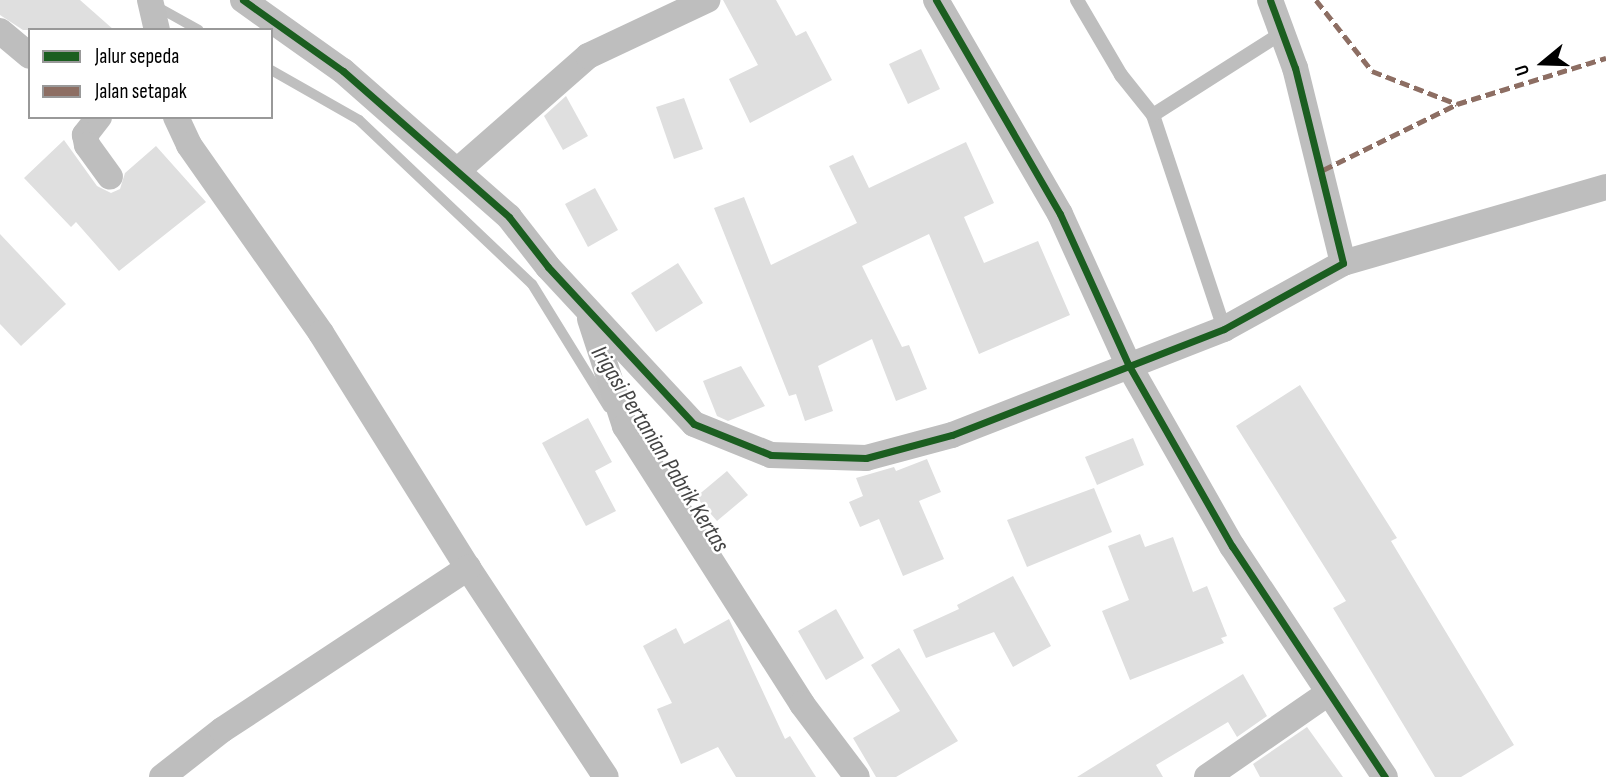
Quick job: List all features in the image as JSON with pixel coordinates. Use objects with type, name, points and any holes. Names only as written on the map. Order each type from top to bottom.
[{"type":"street","points":[[243,0],[343,71],[509,217],[587,311],[694,424],[771,455],[866,458],[953,435],[1128,364],[1224,329],[1343,263],[1606,187]]},
{"type":"street","points":[[457,171],[588,56],[707,0]]},
{"type":"street","points":[[936,0],[1060,214],[1128,364],[1232,546],[1327,694],[1385,777]]},
{"type":"street","points":[[1270,0],[1280,34],[1295,68],[1343,263]]},
{"type":"street","points":[[0,31],[28,54]]},
{"type":"street","points":[[98,119],[86,135],[87,145],[110,177]]},
{"type":"street","points":[[177,119],[188,145],[321,332],[597,774]]},
{"type":"street","points":[[587,311],[625,426],[802,704],[857,777]]},
{"type":"street","points":[[163,777],[222,730],[468,568]]},
{"type":"street","points":[[1207,777],[1327,694]]},
{"type":"lane","points":[[1076,0],[1121,75],[1153,115],[1224,329]]},
{"type":"lane","points":[[1153,115],[1280,34]]},
{"type":"building","points":[[0,0],[80,0],[112,28],[23,30],[0,15]]},
{"type":"building","points":[[723,0],[776,0],[796,36],[806,31],[832,80],[750,123],[729,79],[758,65]]},
{"type":"building","points":[[921,49],[940,89],[908,104],[889,64]]},
{"type":"building","points":[[566,96],[588,136],[563,150],[544,116]]},
{"type":"building","points":[[684,98],[703,149],[674,159],[656,107]]},
{"type":"building","points":[[64,140],[97,186],[111,193],[120,189],[125,173],[156,146],[206,202],[119,271],[76,222],[71,227],[24,178]]},
{"type":"building","points":[[966,142],[994,203],[964,217],[984,263],[1038,241],[1070,315],[979,354],[929,234],[862,266],[902,347],[909,345],[927,389],[896,401],[872,339],[818,366],[833,411],[805,421],[796,394],[789,396],[714,208],[744,197],[771,265],[857,223],[829,166],[853,155],[869,188]]},
{"type":"building","points":[[595,188],[618,230],[588,247],[565,204]]},
{"type":"building","points":[[0,234],[66,304],[21,346],[0,324]]},
{"type":"building","points":[[678,263],[703,303],[656,332],[631,293]]},
{"type":"building","points":[[741,366],[765,406],[728,421],[717,416],[703,381]]},
{"type":"building","points":[[1300,385],[1397,538],[1391,541],[1514,745],[1461,777],[1435,777],[1333,608],[1346,601],[1236,426]]},
{"type":"building","points":[[588,418],[612,462],[595,471],[616,511],[586,526],[542,443]]},
{"type":"building","points":[[1133,438],[1144,465],[1097,485],[1085,457]]},
{"type":"building","points":[[927,459],[941,492],[919,501],[944,559],[903,576],[879,519],[860,527],[849,502],[863,496],[856,478],[894,467],[896,471]]},
{"type":"building","points":[[727,471],[748,495],[717,521],[696,497]]},
{"type":"building","points":[[1094,488],[1112,532],[1027,567],[1007,520]]},
{"type":"building","points":[[1140,534],[1145,547],[1173,537],[1193,592],[1207,586],[1227,636],[1221,638],[1224,643],[1130,680],[1102,611],[1129,600],[1108,546]]},
{"type":"building","points":[[1013,576],[1051,646],[1013,667],[994,632],[926,658],[913,630],[959,609],[957,605]]},
{"type":"building","points":[[836,609],[864,658],[826,680],[798,631]]},
{"type":"building","points":[[729,619],[785,739],[790,736],[816,777],[736,777],[718,747],[681,764],[657,709],[672,703],[643,646],[676,628],[684,644]]},
{"type":"building","points":[[899,648],[958,741],[896,777],[876,777],[853,738],[900,711],[871,665]]},
{"type":"building","points":[[1243,674],[1267,716],[1237,737],[1228,722],[1156,765],[1163,777],[1077,777]]},
{"type":"building","points":[[1307,727],[1343,777],[1260,777],[1253,764]]},
{"type":"waterway","name":"Irigasi Pertanian Pabrik Kertas","points":[[154,5],[195,28]]},
{"type":"waterway","name":"Irigasi Pertanian Pabrik Kertas","points":[[273,71],[359,120],[532,284],[608,407]]},
{"type":"marked path","points":[[1316,0],[1372,71],[1457,104]]},
{"type":"marked path","points":[[1323,170],[1457,104],[1606,58]]},
{"type":"cycle path","points":[[243,0],[343,71],[509,217],[548,267],[694,424],[771,455],[866,458],[952,435],[1224,329],[1343,263],[1295,68],[1270,0]]},
{"type":"cycle path","points":[[936,0],[1060,214],[1128,364],[1232,546],[1385,777]]}]
